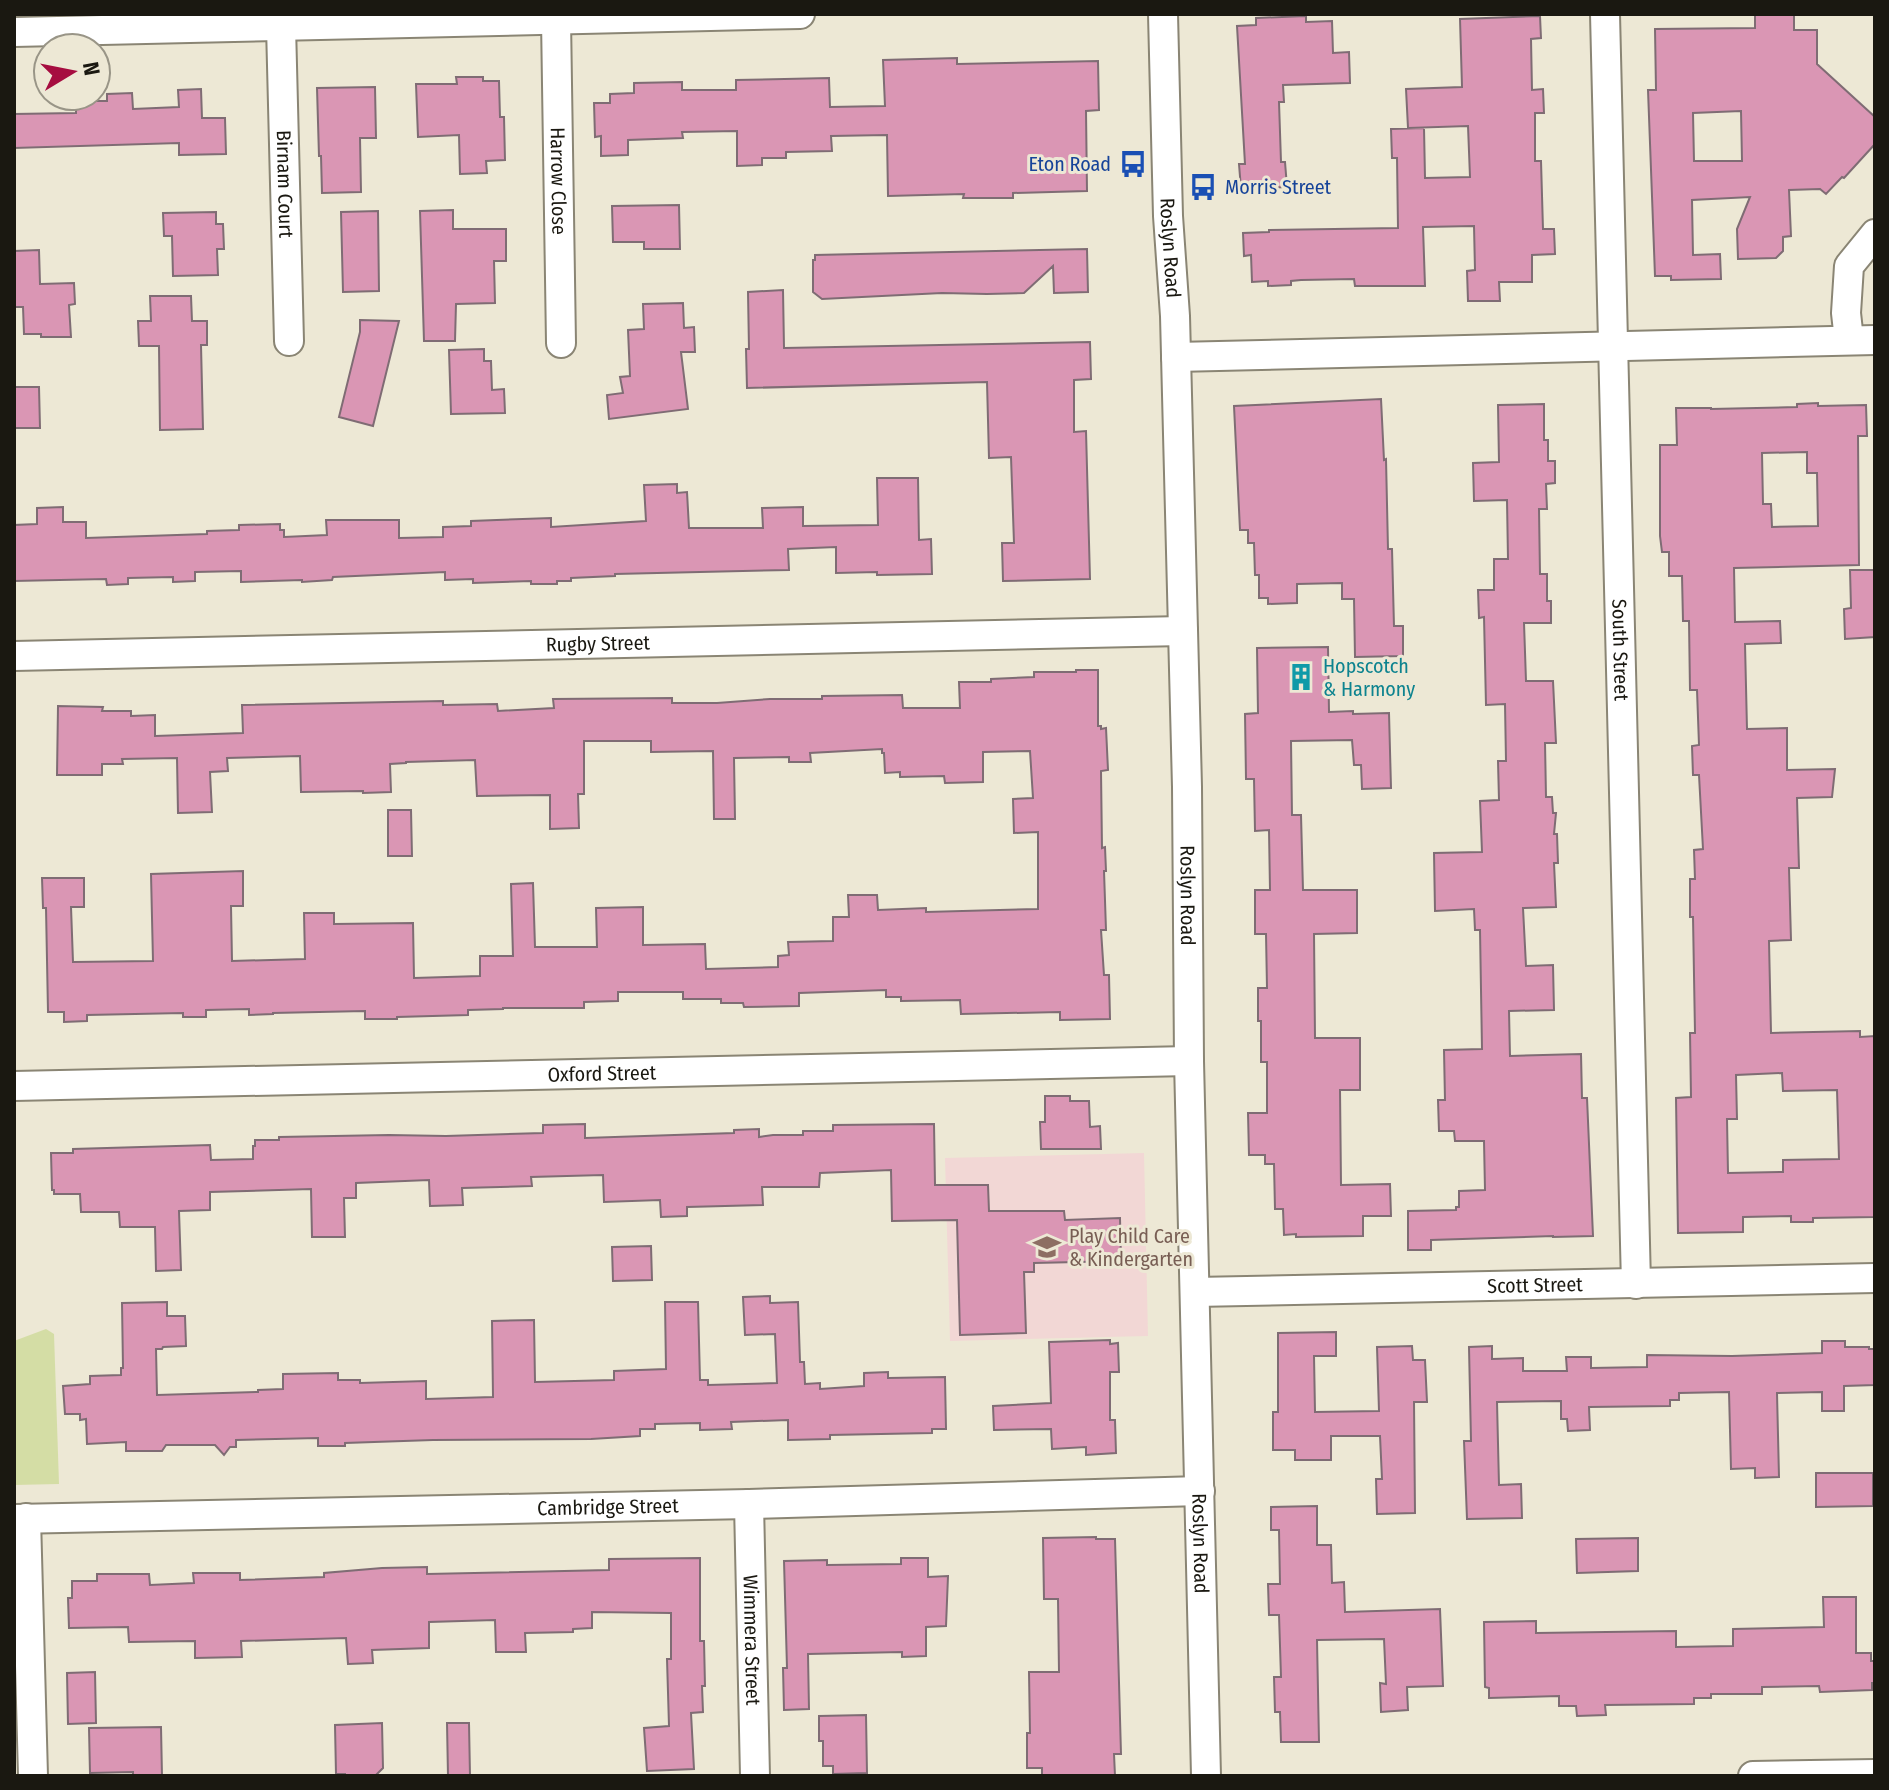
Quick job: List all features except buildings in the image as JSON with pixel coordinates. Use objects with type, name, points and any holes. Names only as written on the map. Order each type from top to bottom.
[{"type":"street","points":[[14,32],[281,26],[436,18],[800,14]]},
{"type":"street","name":"Roslyn Road","points":[[1163,14],[1168,216],[1175,316],[1187,787],[1189,1061],[1206,1776]]},
{"type":"street","name":"South Street","points":[[1605,14],[1636,1284]]},
{"type":"street","name":"Harrow Close","points":[[556,19],[561,343]]},
{"type":"street","name":"Birnam Court","points":[[281,26],[289,341]]},
{"type":"street","points":[[1176,357],[1862,340],[1846,313],[1849,266],[1875,234]]},
{"type":"street","name":"Rugby Street","points":[[14,656],[1183,631]]},
{"type":"street","name":"Oxford Street","points":[[14,1086],[1189,1061]]},
{"type":"street","name":"Scott Street","points":[[1195,1292],[1875,1278]]},
{"type":"street","name":"Cambridge Street","points":[[20,1519],[1200,1491]]},
{"type":"street","name":"Wimmera Street","points":[[749,1504],[755,1776]]},
{"type":"street","points":[[20,1519],[33,1776]]},
{"type":"street","points":[[1753,1776],[1875,1774]]},
{"type":"shaded area","name":"Play Child Care & Kindergarten","points":[[1144,1153],[1148,1336],[950,1341],[945,1158]]},
{"type":"green space","points":[[46,1329],[54,1334],[59,1484],[14,1485],[14,1341]]},
{"type":"place","name":"Eton Road","points":[[1133,164]]},
{"type":"place","name":"Morris Street","points":[[1203,187]]},
{"type":"place","name":"Hopscotch & Harmony","points":[[1301,677]]},
{"type":"place","name":"Play Child Care & Kindergarten","points":[[1047,1247]]}]
